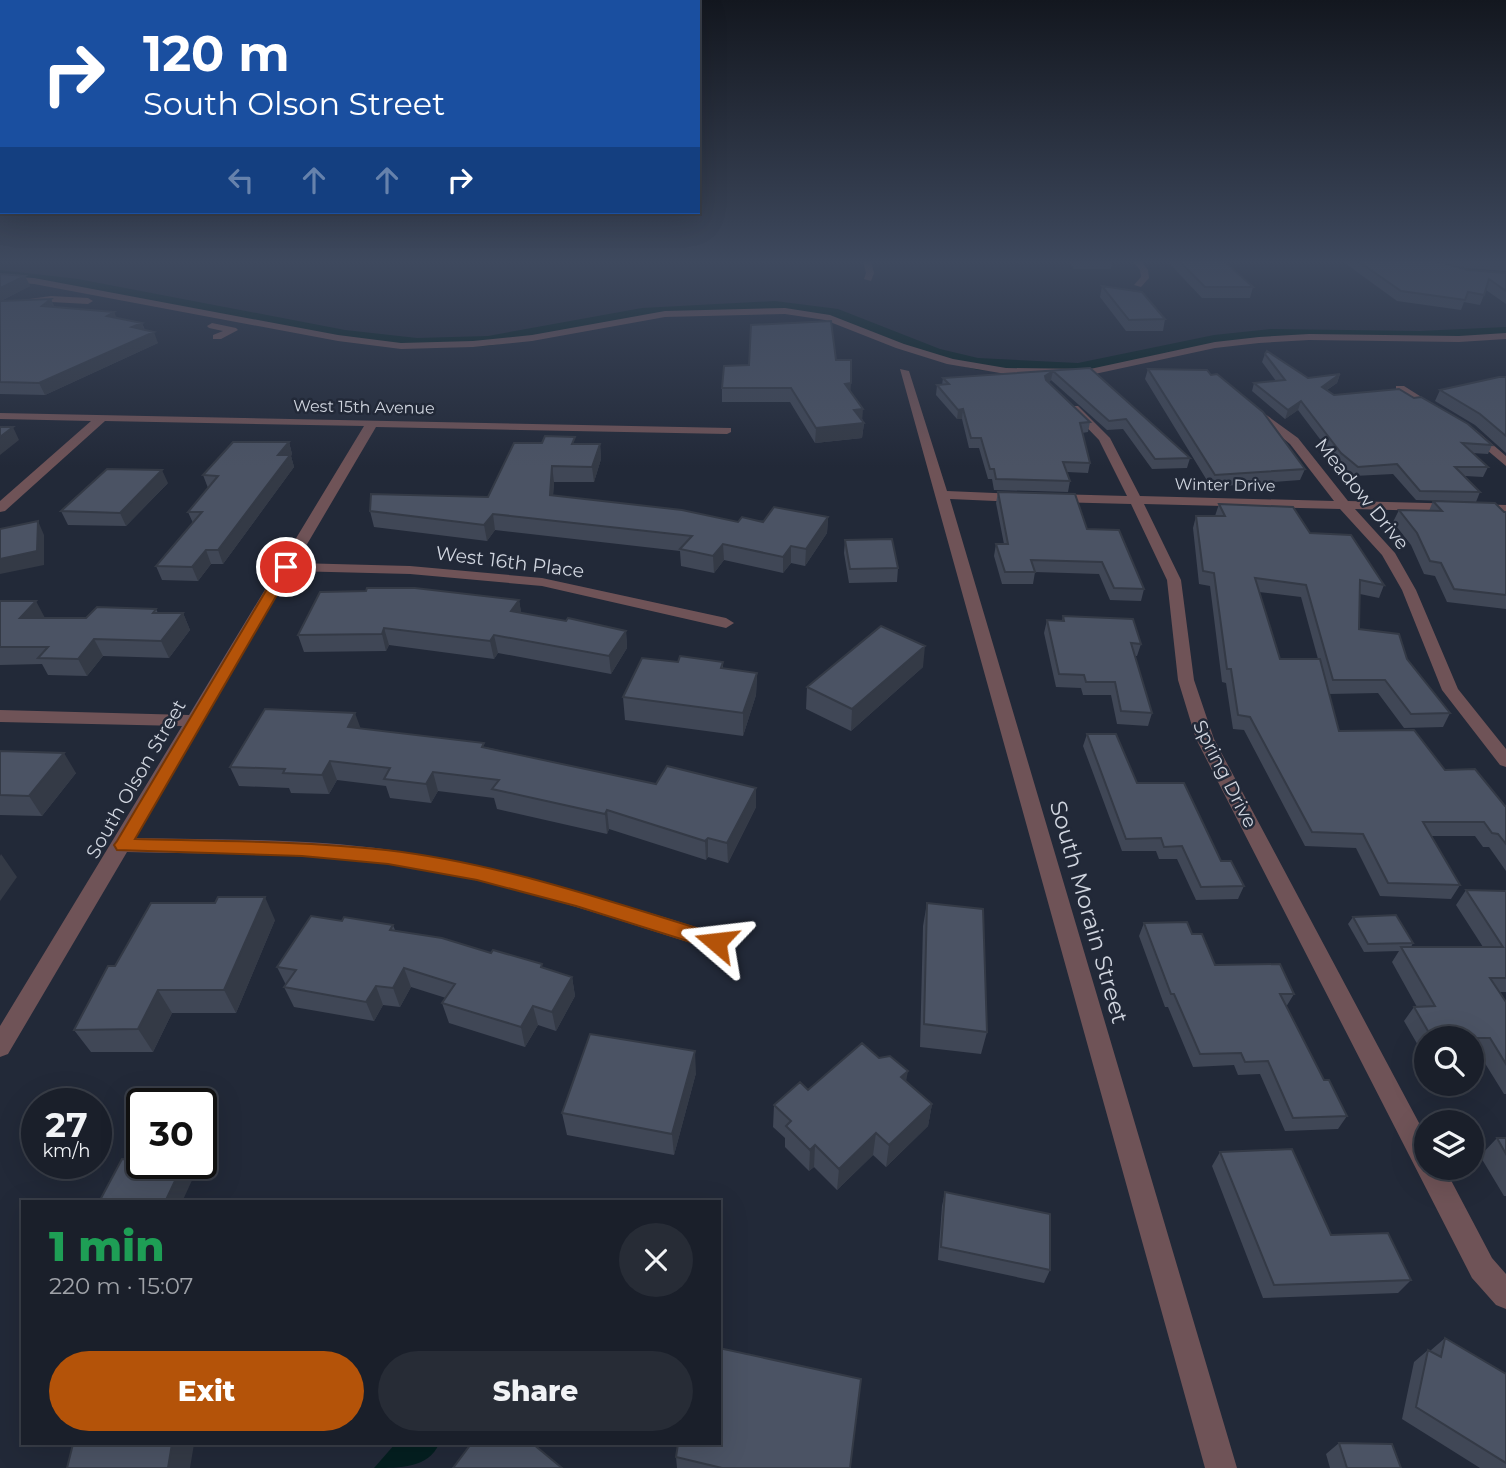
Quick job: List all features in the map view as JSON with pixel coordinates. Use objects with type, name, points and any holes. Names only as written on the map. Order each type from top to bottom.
[{"type":"street","points":[[217,337],[233,330],[231,330]]},
{"type":"street","points":[[293,330],[401,346],[519,340],[580,330]]},
{"type":"street","points":[[858,330],[951,362],[1006,371],[1090,372],[1215,345],[1259,340],[1309,337],[1459,339],[1506,336]]},
{"type":"street","name":"South Morain Street","points":[[904,372],[942,495],[1221,1468]]},
{"type":"street","points":[[1400,388],[1446,416]]},
{"type":"street","name":"Spring Drive","points":[[1060,395],[1104,438],[1133,501],[1169,565],[1174,580],[1185,681],[1192,708],[1414,1138]]},
{"type":"street","name":"Meadow Drive","points":[[1242,400],[1294,440],[1345,506],[1388,554],[1409,590],[1450,690],[1506,761]]},
{"type":"street","name":"West 15th Avenue","points":[[0,416],[727,430]]},
{"type":"street","points":[[0,508],[102,418]]},
{"type":"street","points":[[1458,422],[1506,462]]},
{"type":"street","name":"South Olson Street","points":[[0,1047],[123,845],[372,423]]},
{"type":"street","name":"Winter Drive","points":[[942,495],[1506,509]]},
{"type":"street","name":"West 16th Place","points":[[286,567],[410,570],[542,582],[726,623]]},
{"type":"street","points":[[0,716],[194,721]]},
{"type":"street","points":[[123,845],[302,850],[388,857],[477,873],[576,899],[716,942]]},
{"type":"street","points":[[1437,1180],[1482,1268],[1506,1295]]},
{"type":"shaded area","points":[[394,1445],[438,1445],[428,1458],[412,1465],[374,1468]]},
{"type":"building","points":[[0,330],[143,330],[154,332],[39,383],[0,382]]},
{"type":"building","points":[[751,330],[832,330],[836,360],[851,360],[851,383],[845,384],[863,409],[854,410],[864,423],[816,428],[791,388],[722,388],[724,366],[749,365]]},
{"type":"building","points":[[1267,351],[1308,378],[1340,374],[1322,387],[1334,395],[1399,389],[1414,398],[1421,397],[1468,424],[1492,445],[1462,443],[1488,467],[1455,467],[1480,492],[1420,491],[1397,464],[1358,467],[1341,453],[1301,401],[1288,410],[1254,383],[1285,380],[1265,354]]},
{"type":"building","points":[[1090,368],[1190,458],[1155,459],[1126,419],[1109,421],[1053,371],[1045,376],[1046,380],[1090,422],[1080,423],[1090,463],[1063,462],[1070,481],[996,479],[994,469],[990,469],[981,438],[971,438],[963,409],[958,410],[937,385],[949,384],[943,378]]},
{"type":"building","points":[[1148,369],[1207,370],[1211,375],[1217,374],[1263,412],[1305,469],[1215,475]]},
{"type":"building","points":[[1506,377],[1506,436],[1480,414],[1440,390]]},
{"type":"building","points":[[0,427],[13,427],[0,437]]},
{"type":"building","points":[[545,436],[575,437],[572,444],[600,444],[592,467],[552,466],[550,495],[682,510],[738,522],[742,517],[763,522],[774,507],[828,517],[806,549],[791,546],[783,557],[723,544],[713,556],[680,549],[692,536],[493,514],[484,525],[370,511],[371,494],[488,497],[514,443],[542,443]]},
{"type":"building","points":[[233,442],[289,442],[278,455],[290,455],[218,550],[206,550],[192,567],[156,566],[202,512],[188,512],[218,476],[203,475]]},
{"type":"building","points":[[107,469],[162,470],[120,513],[61,511]]},
{"type":"building","points":[[998,492],[1075,494],[1087,529],[1119,530],[1144,589],[1114,588],[1102,562],[1031,560],[1035,572],[1005,572],[996,544],[1008,544]]},
{"type":"building","points":[[1433,501],[1495,503],[1506,512],[1506,595],[1454,589],[1441,563],[1430,561],[1417,533],[1399,510],[1442,511]]},
{"type":"building","points":[[1219,504],[1293,507],[1310,533],[1351,535],[1384,585],[1360,580],[1359,629],[1399,634],[1407,659],[1450,713],[1411,714],[1385,680],[1333,680],[1306,585],[1255,578],[1280,659],[1320,659],[1339,731],[1414,730],[1445,770],[1475,769],[1506,806],[1506,844],[1498,834],[1492,833],[1484,822],[1423,822],[1460,885],[1388,883],[1363,834],[1312,832],[1250,717],[1238,715],[1231,669],[1227,669],[1214,573],[1203,571],[1196,516],[1225,516]]},
{"type":"building","points":[[38,521],[37,551],[0,559],[0,529]]},
{"type":"building","points":[[892,539],[898,568],[850,569],[845,540]]},
{"type":"building","points":[[367,588],[415,588],[519,600],[511,611],[566,621],[568,618],[626,631],[609,656],[494,635],[490,641],[384,628],[382,634],[298,635],[320,592],[366,591]]},
{"type":"building","points":[[0,601],[36,601],[20,618],[86,618],[97,607],[156,609],[153,613],[183,613],[161,641],[94,639],[78,659],[38,658],[48,647],[0,647]]},
{"type":"building","points":[[1063,616],[1133,619],[1141,644],[1131,643],[1152,713],[1121,711],[1115,682],[1086,682],[1084,675],[1059,674],[1047,620],[1064,621]]},
{"type":"building","points":[[881,626],[925,646],[852,709],[807,687]]},
{"type":"building","points":[[680,656],[723,662],[721,668],[757,673],[743,713],[623,697],[642,658],[678,662]]},
{"type":"building","points":[[265,709],[355,713],[348,727],[484,743],[482,747],[656,784],[667,766],[756,788],[727,843],[708,838],[705,841],[607,810],[605,814],[492,789],[499,780],[433,772],[426,784],[384,779],[390,768],[330,761],[322,775],[283,773],[285,769],[230,767]]},
{"type":"building","points":[[1087,734],[1116,734],[1137,783],[1184,783],[1221,861],[1231,861],[1244,886],[1201,887],[1182,846],[1164,847],[1161,838],[1126,839]]},
{"type":"building","points":[[0,751],[64,753],[29,796],[0,795]]},
{"type":"building","points":[[1466,890],[1506,891],[1506,978],[1490,978],[1506,1002],[1506,1064],[1490,1038],[1484,1038],[1484,1026],[1425,1026],[1414,1007],[1435,1006],[1401,947],[1503,947]]},
{"type":"building","points":[[218,897],[265,897],[224,990],[158,990],[138,1029],[74,1030],[108,966],[115,966],[151,903],[215,903]]},
{"type":"building","points":[[927,903],[983,909],[987,1032],[924,1024]]},
{"type":"building","points":[[1396,915],[1413,943],[1368,944],[1353,917]]},
{"type":"building","points":[[311,916],[342,921],[344,917],[393,925],[390,930],[442,938],[491,953],[493,950],[542,964],[541,967],[572,977],[552,1012],[533,1006],[521,1027],[442,1003],[455,984],[404,968],[393,988],[376,986],[366,1002],[284,987],[296,970],[277,967]]},
{"type":"building","points":[[1187,922],[1192,934],[1202,934],[1215,965],[1280,964],[1294,994],[1280,994],[1324,1080],[1329,1080],[1347,1116],[1293,1118],[1268,1061],[1245,1062],[1241,1053],[1200,1054],[1174,994],[1171,994],[1144,923]]},
{"type":"building","points":[[590,1034],[695,1051],[672,1134],[562,1113]]},
{"type":"building","points":[[862,1043],[879,1058],[890,1056],[908,1071],[901,1077],[932,1104],[889,1145],[876,1133],[839,1169],[815,1145],[810,1150],[786,1126],[791,1121],[774,1105],[800,1082],[808,1090]]},
{"type":"building","points":[[1497,1138],[1506,1138],[1506,1154]]},
{"type":"building","points":[[1292,1149],[1331,1235],[1388,1233],[1411,1280],[1274,1285],[1220,1152]]},
{"type":"building","points":[[122,1159],[126,1159],[126,1179],[176,1179],[166,1200],[100,1200]]},
{"type":"building","points":[[945,1192],[1050,1214],[1050,1270],[941,1247]]},
{"type":"building","points":[[1445,1338],[1506,1374],[1506,1463],[1416,1407],[1428,1350],[1441,1357]]},
{"type":"building","points":[[721,1348],[861,1379],[850,1468],[722,1468],[676,1457],[678,1445],[721,1445]]},
{"type":"building","points":[[1339,1443],[1392,1444],[1401,1468],[1347,1468]]},
{"type":"building","points":[[73,1445],[172,1445],[168,1468],[67,1468]]},
{"type":"building","points":[[470,1445],[534,1445],[562,1468],[453,1468]]},
{"type":"waterway","points":[[316,330],[417,343],[488,341],[551,330]]},
{"type":"waterway","points":[[874,330],[934,353],[978,364],[1078,369],[1214,340],[1271,334],[1420,336],[1506,332]]},
{"type":"route","points":[[286,567],[123,845],[302,850],[388,857],[477,873],[576,899],[716,942]]}]
